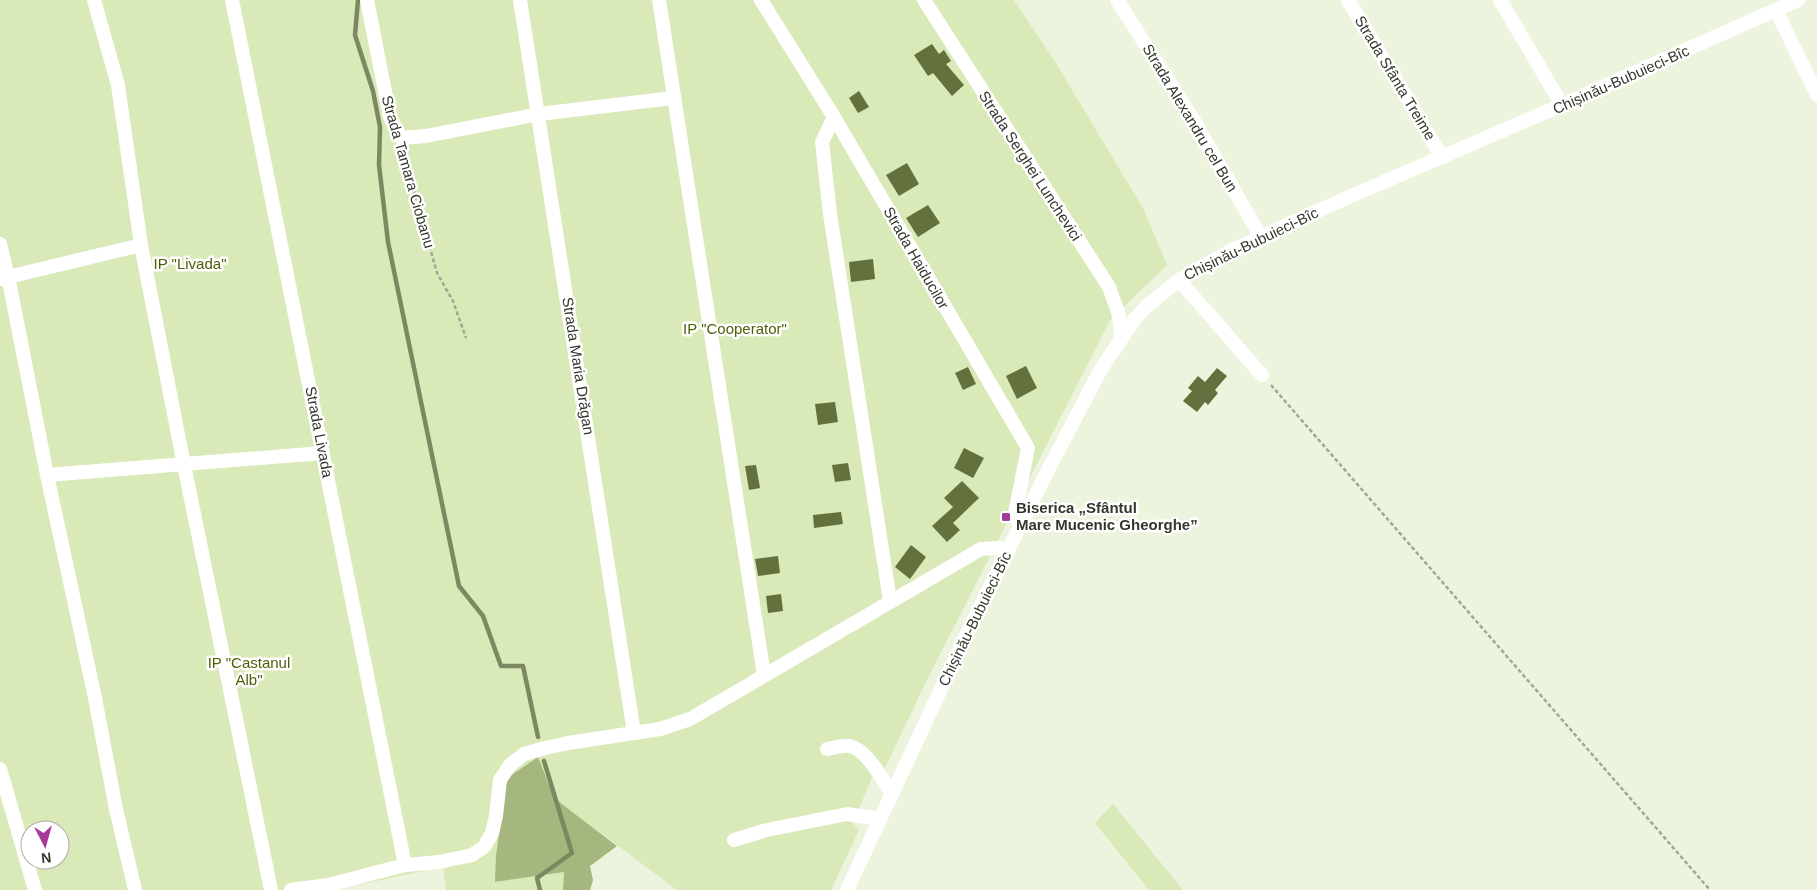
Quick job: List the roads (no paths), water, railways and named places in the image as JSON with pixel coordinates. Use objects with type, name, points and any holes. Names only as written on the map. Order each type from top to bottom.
[{"type":"street","points":[[94,0],[118,86],[142,245],[184,465],[271,890]]},
{"type":"street","name":"Strada Livada","points":[[232,0],[405,865]]},
{"type":"street","name":"Strada Tamara Ciobanu","points":[[367,0],[390,117],[401,138],[426,136],[538,114]]},
{"type":"street","name":"Strada Maria Drăgan","points":[[520,0],[634,733]]},
{"type":"street","points":[[659,0],[764,675]]},
{"type":"street","name":"Strada Haiducilor","points":[[761,0],[834,117],[1028,448],[1015,512],[1020,526]]},
{"type":"street","name":"Strada Serghei Lunchevici","points":[[924,0],[1109,287],[1118,312],[1122,337]]},
{"type":"street","name":"Strada Alexandru cel Bun","points":[[1117,0],[1193,119],[1261,237]]},
{"type":"street","name":"Strada Sfânta Treime","points":[[1348,0],[1442,156]]},
{"type":"street","points":[[1500,0],[1562,105]]},
{"type":"street","name":"Chișinău-Bubuieci-Bîc","points":[[847,890],[1020,526],[1082,404],[1122,337],[1148,305],[1179,280],[1232,250],[1798,0]]},
{"type":"street","points":[[1776,10],[1817,95]]},
{"type":"street","points":[[538,114],[673,98]]},
{"type":"street","points":[[834,117],[822,142],[830,214],[890,601]]},
{"type":"street","points":[[0,244],[4,277],[135,890]]},
{"type":"street","points":[[4,277],[142,245]]},
{"type":"street","points":[[1179,280],[1262,375]]},
{"type":"street","points":[[47,475],[323,453]]},
{"type":"street","points":[[291,890],[328,888],[405,865],[440,862],[472,855],[484,847],[492,833],[500,780],[510,765],[524,754],[545,748],[660,729],[690,719],[981,549],[998,548],[1009,550]]},
{"type":"street","points":[[827,749],[848,746],[858,749],[870,760],[892,793]]},
{"type":"street","points":[[0,769],[35,890]]},
{"type":"street","points":[[734,840],[767,830],[847,814],[879,820]]},
{"type":"waterway","points":[[358,0],[355,35],[373,91],[380,127],[379,165],[388,242],[459,586],[483,616],[501,666],[523,666],[538,737]]},
{"type":"waterway","points":[[540,890],[537,878],[572,853],[544,761]]},
{"type":"place","name":"Biserica „Sfântul Mare Mucenic Gheorghe”","points":[[1006,517]]},
{"type":"park label","name":"IP \"Livada\"","points":[[190,264]]},
{"type":"park label","name":"IP \"Cooperator\"","points":[[735,329]]},
{"type":"park label","name":"IP \"Castanul Alb\"","points":[[249,672]]}]
